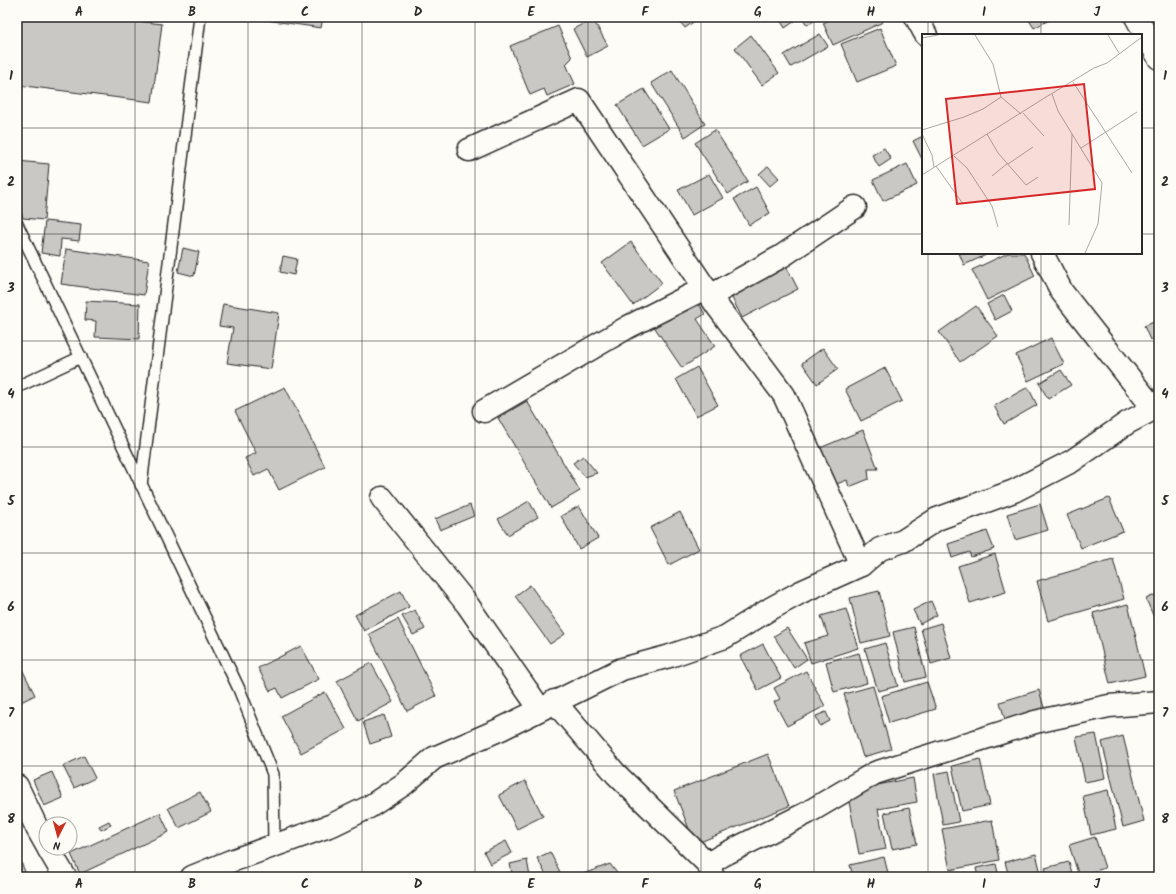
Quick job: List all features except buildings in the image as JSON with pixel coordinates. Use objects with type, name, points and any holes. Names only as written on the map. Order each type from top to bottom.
[{"type":"street","points":[[916,17],[925,34]]},
{"type":"street","points":[[1136,17],[1159,58]]},
{"type":"street","points":[[469,150],[579,100],[707,292],[784,395],[861,566]]},
{"type":"street","points":[[484,411],[628,328],[782,256],[855,207]]},
{"type":"street","points":[[192,877],[230,861],[332,825],[369,807],[404,784],[434,758],[501,729],[622,669],[670,656],[725,637],[776,605],[861,566],[880,549],[903,541],[938,519],[1014,491],[1072,461],[1128,423],[1156,407],[1062,292],[1043,254]]},
{"type":"street","points":[[382,498],[547,705],[711,871],[723,855],[807,813],[874,773],[1035,722],[1109,706],[1159,702]]},
{"type":"street","points":[[17,786],[38,830]]},
{"type":"street","points":[[52,856],[64,877]]},
{"type":"lane","points":[[141,485],[200,17]]},
{"type":"lane","points":[[17,224],[239,689],[273,774],[274,846]]},
{"type":"lane","points":[[17,388],[81,357]]}]
